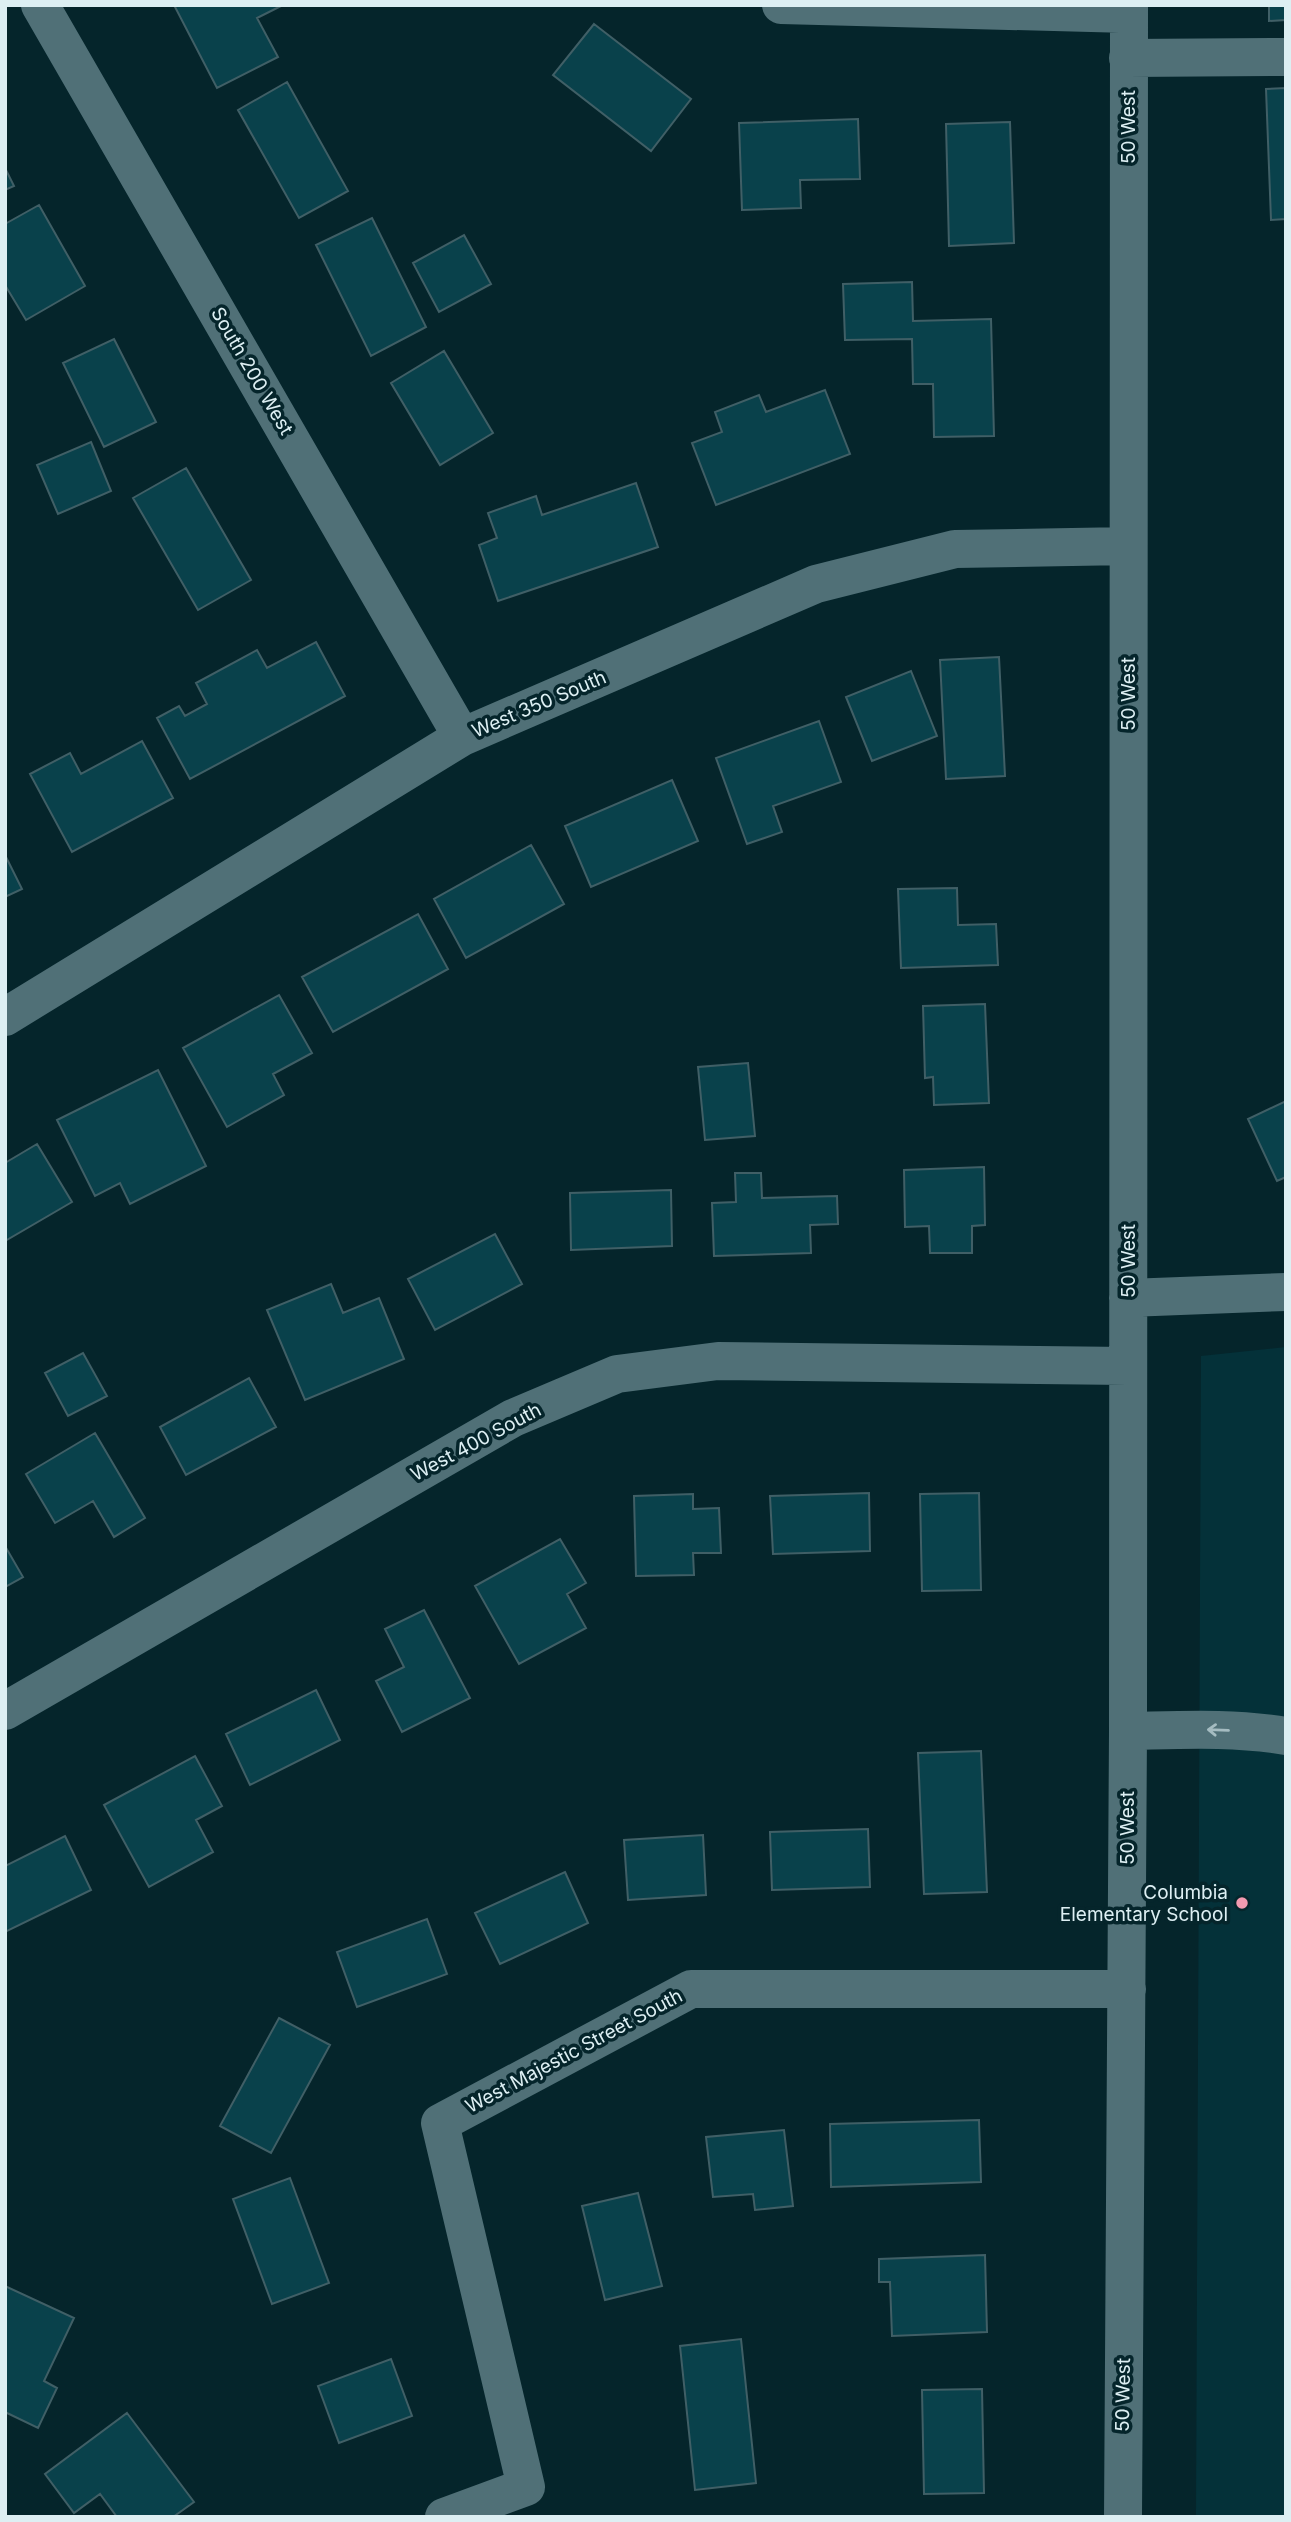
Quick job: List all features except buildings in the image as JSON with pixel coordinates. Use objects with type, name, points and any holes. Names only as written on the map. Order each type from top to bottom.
[{"type":"street","name":"South 200 West","points":[[40,5],[462,737]]},
{"type":"street","points":[[780,5],[1129,10]]},
{"type":"street","name":"50 West","points":[[1122,2517],[1128,1731],[1129,10]]},
{"type":"street","points":[[1128,58],[1286,57]]},
{"type":"street","name":"West 350 South","points":[[5,1017],[462,737],[817,584],[955,550],[1128,546]]},
{"type":"street","points":[[1128,1298],[1286,1292]]},
{"type":"street","name":"West 400 South","points":[[5,1711],[513,1418],[617,1374],[718,1361],[1127,1366]]},
{"type":"street","points":[[1128,1731],[1217,1729],[1286,1736]]},
{"type":"street","name":"West Majestic Street South","points":[[444,2517],[526,2487],[440,2123],[691,1989],[1127,1989]]},
{"type":"shaded area","name":"Columbia Elementary School","points":[[1286,1347],[1286,2517],[1196,2517],[1201,1356]]},
{"type":"place","name":"Columbia Elementary School","points":[[1242,1903]]}]
